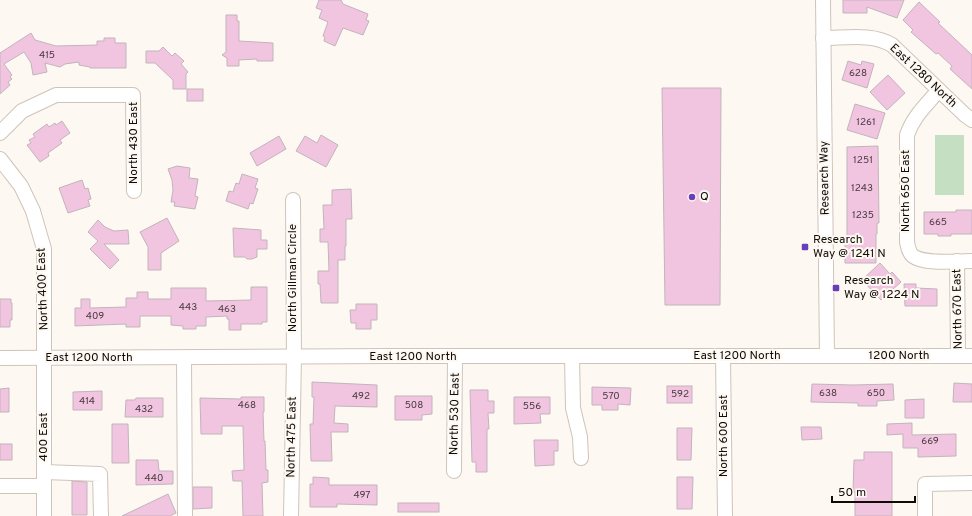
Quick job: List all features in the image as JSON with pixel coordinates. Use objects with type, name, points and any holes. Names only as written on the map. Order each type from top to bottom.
[{"type":"street","name":"Research Way","points":[[823,0],[827,356]]},
{"type":"street","name":"East 1280 North","points":[[824,38],[876,38],[886,40],[972,120]]},
{"type":"street","name":"North 650 East","points":[[939,90],[916,116],[910,125],[907,135],[908,249],[912,256],[928,261],[972,261]]},
{"type":"street","name":"North 430 East","points":[[0,133],[22,111],[56,95],[134,95],[134,191]]},
{"type":"street","name":"North 400 East","points":[[3,168],[21,186],[33,211],[44,249],[44,358]]},
{"type":"street","name":"North Gillman Circle","points":[[293,200],[294,357]]},
{"type":"street","name":"North 670 East","points":[[957,261],[965,356]]},
{"type":"street","points":[[572,356],[573,408],[580,437],[581,458]]},
{"type":"street","name":"North 600 East","points":[[723,356],[725,516]]},
{"type":"street","name":"1200 North","points":[[827,356],[965,356]]},
{"type":"street","name":"East 1200 North","points":[[0,358],[827,356]]},
{"type":"street","name":"North 475 East","points":[[291,516],[294,357]]},
{"type":"street","name":"North 530 East","points":[[454,471],[455,357]]},
{"type":"street","name":"400 East","points":[[44,358],[44,516]]},
{"type":"street","points":[[184,358],[185,516]]},
{"type":"street","points":[[0,486],[44,479],[100,474],[101,516]]},
{"type":"street","points":[[925,516],[925,484],[972,484]]},
{"type":"green space","points":[[935,135],[964,135],[964,195],[935,195]]},
{"type":"building","points":[[319,0],[341,0],[343,4],[368,14],[366,20],[369,21],[363,35],[343,28],[335,46],[324,41],[325,37],[323,36],[328,22],[319,18],[322,10],[316,8]]},
{"type":"building","points":[[843,0],[904,0],[897,18],[867,7],[867,13],[843,13]]},
{"type":"building","points":[[919,2],[940,22],[938,23],[972,55],[972,89],[950,69],[952,66],[911,32],[913,30],[903,20]]},
{"type":"building","points":[[226,15],[237,15],[237,21],[239,21],[239,41],[273,43],[273,61],[257,61],[257,59],[239,60],[239,66],[227,66],[227,58],[222,55],[226,52]]},
{"type":"building","points":[[31,33],[35,40],[56,46],[97,45],[97,41],[104,41],[104,38],[115,38],[115,43],[126,43],[126,68],[90,68],[79,65],[79,62],[65,64],[60,67],[45,63],[47,72],[33,75],[31,63],[24,52],[4,64],[12,75],[10,77],[12,79],[8,82],[10,85],[0,94],[0,53]]},
{"type":"building","points":[[163,47],[172,56],[175,53],[184,61],[181,64],[188,72],[186,74],[186,89],[173,89],[173,80],[155,63],[146,63],[146,51],[159,51]]},
{"type":"building","points":[[848,61],[861,65],[862,61],[874,64],[867,88],[842,80]]},
{"type":"building","points":[[888,75],[905,93],[887,110],[870,92]]},
{"type":"building","name":"Q","points":[[662,88],[721,88],[720,305],[665,305]]},
{"type":"building","points":[[187,89],[203,89],[203,101],[187,101]]},
{"type":"building","points":[[855,104],[885,113],[877,139],[847,130]]},
{"type":"building","points":[[62,121],[70,133],[60,140],[62,143],[48,153],[49,156],[40,162],[27,145],[31,143],[29,140],[35,137],[33,134],[47,124],[49,127]]},
{"type":"building","points":[[321,135],[338,145],[326,167],[296,151],[305,136],[317,143]]},
{"type":"building","points":[[279,136],[286,149],[257,166],[250,153]]},
{"type":"building","points":[[878,146],[879,223],[877,223],[876,234],[876,263],[845,263],[845,236],[847,236],[847,147]]},
{"type":"building","points":[[177,166],[190,168],[189,178],[198,179],[195,196],[198,197],[195,209],[174,206],[175,202],[171,202],[173,190],[172,180],[168,169]]},
{"type":"building","points":[[242,174],[258,179],[255,188],[258,189],[253,204],[250,203],[248,209],[226,201],[229,191],[233,192],[236,183],[239,184]]},
{"type":"building","points":[[82,180],[85,189],[88,188],[91,199],[88,200],[90,206],[68,213],[59,188]]},
{"type":"building","points":[[351,189],[352,219],[346,219],[345,260],[338,260],[338,303],[321,303],[320,284],[318,284],[318,271],[329,271],[328,242],[320,242],[320,229],[324,229],[323,205],[332,205],[332,190]]},
{"type":"building","points":[[956,210],[972,210],[972,234],[951,234],[951,236],[938,236],[938,234],[924,234],[924,212],[956,212]]},
{"type":"building","points":[[167,218],[179,241],[161,253],[161,270],[148,270],[148,247],[140,232]]},
{"type":"building","points":[[98,220],[105,227],[114,231],[128,230],[129,244],[104,244],[119,260],[110,269],[90,249],[98,241],[88,232]]},
{"type":"building","points":[[233,228],[261,230],[261,240],[267,240],[267,249],[257,249],[257,257],[252,259],[247,259],[245,257],[234,257]]},
{"type":"building","points":[[880,263],[890,274],[892,272],[901,282],[881,300],[862,280]]},
{"type":"building","points":[[904,284],[916,284],[916,288],[937,289],[937,306],[905,306]]},
{"type":"building","points":[[251,287],[267,287],[267,322],[262,322],[262,324],[241,324],[241,330],[229,330],[229,319],[227,319],[227,316],[206,317],[206,326],[196,326],[196,329],[183,329],[183,326],[171,325],[171,316],[140,316],[140,327],[126,327],[126,324],[75,326],[75,308],[81,308],[81,299],[90,299],[90,308],[126,307],[126,298],[137,298],[137,292],[148,292],[148,299],[171,299],[171,288],[206,288],[206,301],[251,300]]},
{"type":"building","points":[[0,299],[11,299],[12,320],[10,320],[10,327],[0,327]]},
{"type":"building","points":[[356,304],[377,304],[377,320],[371,320],[371,329],[356,329],[356,323],[351,323],[350,310],[356,310]]},
{"type":"building","points":[[312,382],[377,385],[377,407],[335,406],[334,423],[348,424],[348,432],[331,432],[332,461],[311,461],[310,424],[313,424],[314,397],[312,397]]},
{"type":"building","points":[[954,383],[972,384],[972,402],[953,402]]},
{"type":"building","points":[[812,384],[893,384],[894,400],[877,401],[877,406],[858,406],[858,403],[811,402]]},
{"type":"building","points":[[667,386],[692,386],[692,403],[667,403]]},
{"type":"building","points":[[592,387],[631,388],[630,405],[618,404],[618,410],[602,410],[602,405],[592,405]]},
{"type":"building","points":[[9,388],[9,412],[0,412],[0,389]]},
{"type":"building","points":[[470,390],[488,390],[488,401],[494,401],[494,413],[488,413],[489,429],[487,429],[487,472],[476,472],[476,462],[472,462]]},
{"type":"building","points":[[102,391],[102,410],[73,410],[73,392]]},
{"type":"building","points":[[395,396],[432,396],[432,414],[422,415],[422,420],[395,420]]},
{"type":"building","points":[[241,397],[264,397],[264,441],[268,482],[262,483],[263,516],[243,516],[242,481],[233,481],[232,471],[244,470],[243,426],[222,426],[222,434],[201,434],[200,398],[241,399]]},
{"type":"building","points":[[514,397],[550,397],[550,414],[540,414],[541,423],[514,424]]},
{"type":"building","points":[[136,398],[163,398],[163,417],[125,417],[126,400],[135,400]]},
{"type":"building","points":[[924,399],[924,418],[905,418],[905,400]]},
{"type":"building","points":[[912,423],[912,435],[956,434],[956,456],[918,457],[918,448],[903,448],[903,434],[887,435],[887,424]]},
{"type":"building","points":[[112,424],[128,424],[129,463],[112,463]]},
{"type":"building","points":[[801,427],[821,427],[822,439],[802,440]]},
{"type":"building","points":[[677,428],[692,428],[691,460],[677,460]]},
{"type":"building","points":[[534,440],[558,440],[558,451],[554,451],[554,465],[535,466]]},
{"type":"building","points":[[0,444],[12,444],[12,460],[0,460]]},
{"type":"building","points":[[864,452],[892,452],[892,516],[855,516],[855,492],[853,492],[854,460],[864,460]]},
{"type":"building","points":[[136,460],[158,460],[159,471],[173,471],[173,484],[136,485]]},
{"type":"building","points":[[313,477],[329,478],[329,485],[377,485],[377,505],[337,504],[337,507],[310,507],[310,484],[313,484]]},
{"type":"building","points":[[677,477],[693,477],[692,509],[677,509]]},
{"type":"building","points":[[72,481],[87,482],[87,515],[72,515]]},
{"type":"building","points":[[193,487],[212,487],[212,508],[193,509]]},
{"type":"building","points":[[168,494],[176,513],[170,516],[122,516]]},
{"type":"building","points":[[398,503],[439,503],[439,512],[398,512]]},
{"type":"place","name":"Q","points":[[692,197]]},
{"type":"place","name":"Research Way @ 1241 N","points":[[805,247]]},
{"type":"place","name":"Research Way @ 1224 N","points":[[836,288]]}]
